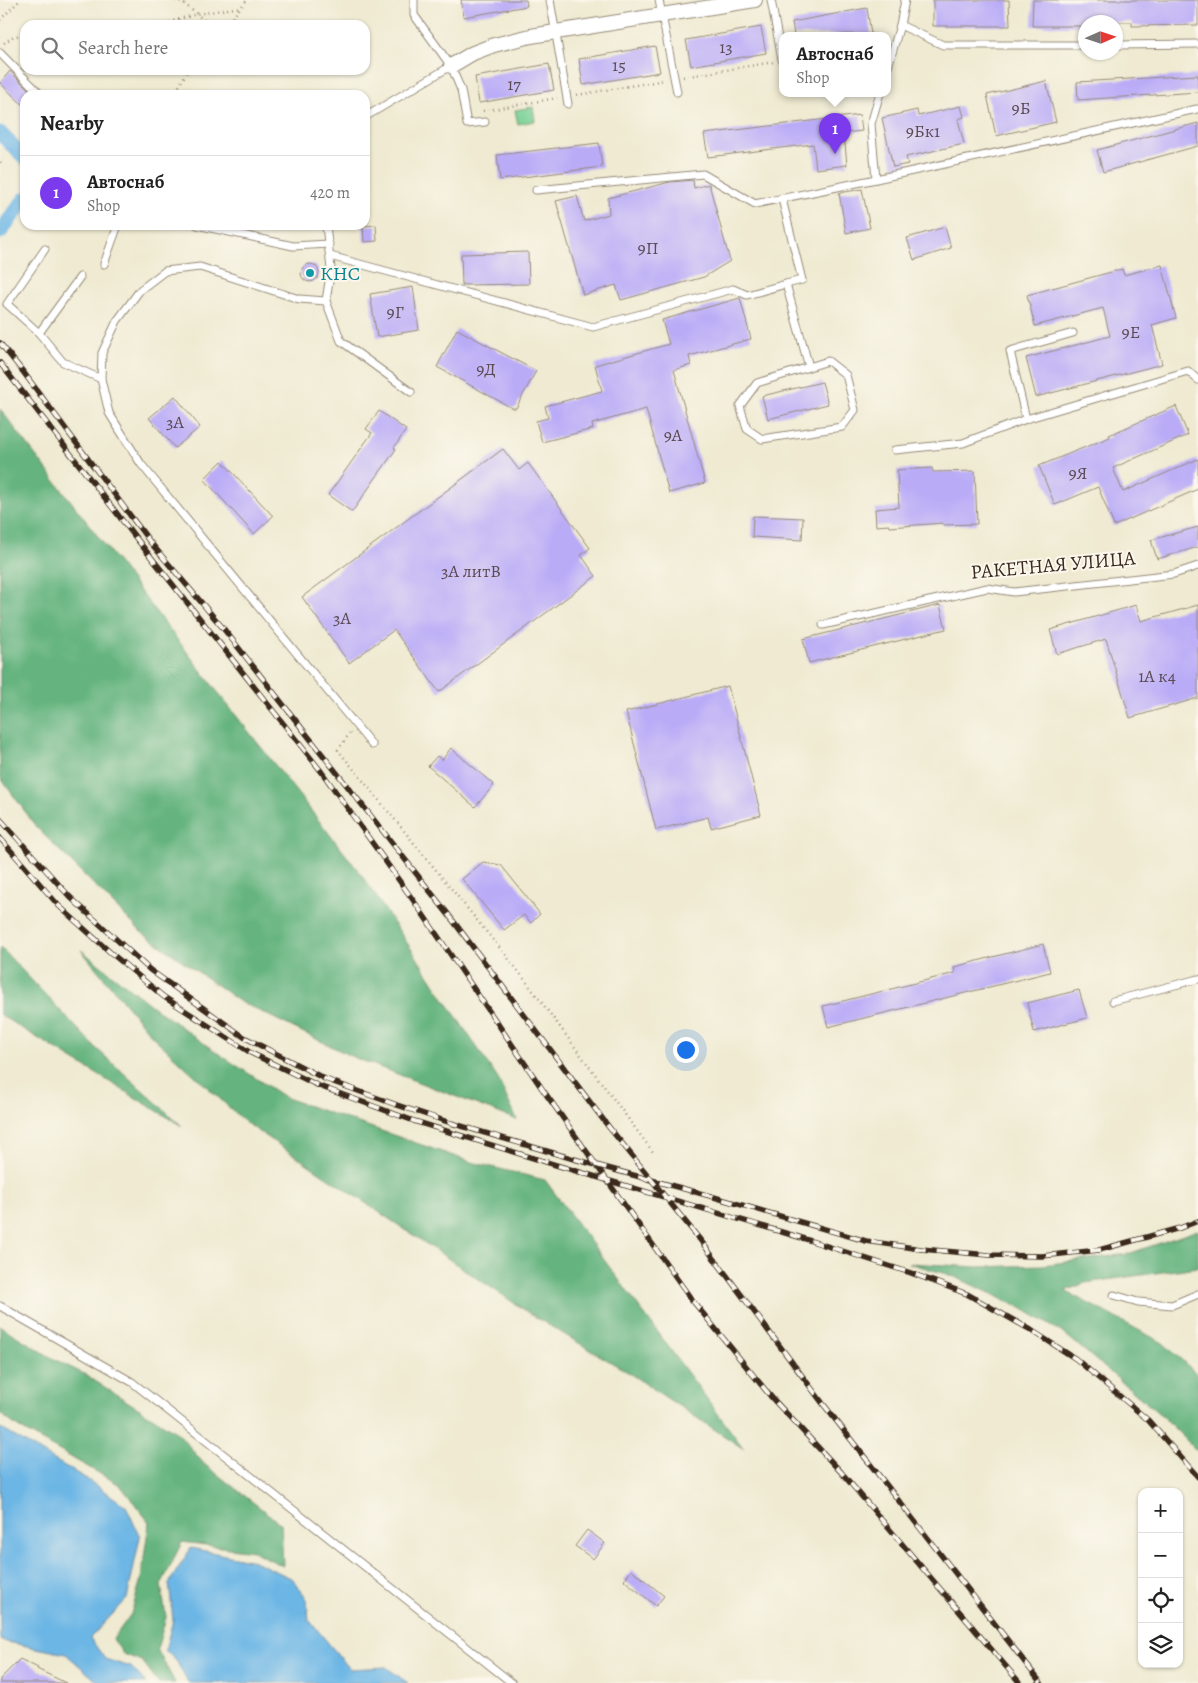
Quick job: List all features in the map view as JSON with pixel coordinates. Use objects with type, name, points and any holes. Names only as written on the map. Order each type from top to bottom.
[{"type":"street","points":[[451,66],[473,53],[494,45],[556,32],[755,0]]},
{"type":"lane","points":[[414,0],[414,15],[451,66],[461,90],[467,124],[485,122]]},
{"type":"lane","points":[[550,0],[568,100]]},
{"type":"lane","points":[[659,0],[676,92]]},
{"type":"lane","points":[[771,0],[779,44]]},
{"type":"lane","points":[[891,56],[905,0]]},
{"type":"lane","points":[[900,25],[943,45],[1078,45]]},
{"type":"lane","points":[[1123,45],[1198,44]]},
{"type":"lane","points":[[0,53],[20,73]]},
{"type":"lane","points":[[370,114],[451,66]]},
{"type":"lane","points":[[21,75],[36,90]]},
{"type":"lane","points":[[876,179],[870,124],[879,97]]},
{"type":"lane","points":[[536,190],[703,174],[755,204],[1197,109]]},
{"type":"lane","points":[[330,256],[593,327],[733,289],[747,295],[802,280],[782,199]]},
{"type":"lane","points":[[104,264],[116,230]]},
{"type":"lane","points":[[220,230],[293,246],[329,244]]},
{"type":"lane","points":[[327,230],[331,268],[326,301],[341,341],[411,392]]},
{"type":"lane","points":[[45,249],[7,304],[39,333],[63,362],[101,379]]},
{"type":"lane","points":[[326,301],[299,299],[200,266],[165,271],[140,290],[117,321],[102,353],[101,379],[109,412],[141,464],[372,746]]},
{"type":"lane","points":[[39,333],[80,277]]},
{"type":"lane","points":[[786,284],[809,367]]},
{"type":"lane","points":[[1026,419],[1010,351],[1073,333]]},
{"type":"lane","points":[[828,361],[846,374],[856,410],[842,427],[762,439],[747,429],[740,406],[757,384],[809,367],[828,361]]},
{"type":"lane","points":[[895,450],[963,443],[1026,419],[1188,371],[1198,380]]},
{"type":"lane","name":"РАКЕТНАЯ УЛИЦА","points":[[823,625],[987,588],[1014,592],[1174,574],[1198,566]]},
{"type":"lane","points":[[1113,1002],[1198,979]]},
{"type":"lane","points":[[1114,1295],[1138,1302],[1172,1305],[1198,1294]]},
{"type":"lane","points":[[0,1306],[132,1382],[512,1683]]},
{"type":"path","points":[[0,20],[20,0]]},
{"type":"path","points":[[175,0],[182,2],[204,20]]},
{"type":"path","points":[[230,20],[247,0]]},
{"type":"path","points":[[176,20],[197,14],[241,7]]},
{"type":"path","points":[[0,46],[14,36],[20,35]]},
{"type":"path","points":[[465,114],[568,100],[779,61]]},
{"type":"path","points":[[177,90],[185,75]]},
{"type":"path","points":[[0,162],[2,164],[0,166]]},
{"type":"path","points":[[356,725],[338,750],[516,968],[653,1152]]},
{"type":"green space","points":[[533,107],[535,121],[518,124],[515,110]]},
{"type":"green space","points":[[0,409],[223,699],[361,874],[498,1079],[517,1120],[353,1057],[239,1001],[140,931],[37,828],[0,777]]},
{"type":"green space","points":[[0,947],[97,1049],[182,1126],[0,1015]]},
{"type":"green space","points":[[81,950],[152,1006],[216,1052],[286,1098],[471,1162],[545,1180],[744,1449],[626,1371],[535,1317],[245,1122],[152,1036]]},
{"type":"green space","points":[[1198,1230],[1198,1267],[1085,1283],[1065,1291],[1163,1343],[1198,1375],[1198,1452],[1162,1416],[1066,1335],[1020,1307],[953,1276],[909,1263],[978,1267],[1043,1265],[1128,1254]]},
{"type":"green space","points":[[0,1326],[54,1359],[84,1374],[179,1434],[204,1464],[281,1524],[283,1566],[253,1551],[182,1542],[161,1585],[166,1617],[157,1649],[175,1683],[159,1683],[142,1661],[123,1654],[113,1639],[131,1614],[141,1579],[149,1522],[120,1485],[21,1429],[0,1414]]},
{"type":"water","points":[[0,1428],[85,1478],[126,1506],[140,1537],[127,1599],[90,1638],[105,1659],[131,1667],[146,1683],[99,1683],[66,1654],[2,1641],[0,1638]]},
{"type":"water","points":[[191,1548],[254,1561],[293,1579],[307,1600],[309,1620],[350,1669],[386,1667],[408,1683],[188,1683],[177,1662],[165,1650],[173,1620],[169,1583]]},
{"type":"building","points":[[461,0],[526,0],[527,6],[464,17]]},
{"type":"building","points":[[933,0],[1009,0],[1010,26],[933,26]]},
{"type":"building","points":[[1033,0],[1198,0],[1198,25],[1132,26],[1132,22],[1123,22],[1123,15],[1078,15],[1078,26],[1032,26]]},
{"type":"building","points":[[867,8],[871,32],[794,32],[792,22]]},
{"type":"building","points":[[761,27],[766,53],[691,66],[686,40]]},
{"type":"building","points":[[655,46],[660,72],[583,85],[579,59]]},
{"type":"building","points":[[549,64],[554,90],[479,103],[475,77]]},
{"type":"building","points":[[10,71],[29,90],[20,90],[20,102],[0,83]]},
{"type":"building","points":[[1198,75],[1198,92],[1078,100],[1077,82]]},
{"type":"building","points":[[1046,81],[1056,122],[996,136],[987,95]]},
{"type":"building","points":[[961,106],[964,117],[958,119],[964,144],[906,157],[908,164],[893,167],[882,118],[917,110],[918,116]]},
{"type":"building","points":[[860,115],[862,131],[844,133],[847,165],[816,169],[813,144],[708,157],[704,134]]},
{"type":"building","points":[[1198,123],[1198,146],[1103,172],[1097,150]]},
{"type":"building","points":[[599,143],[602,167],[500,180],[497,155]]},
{"type":"building","points":[[693,180],[694,188],[709,184],[730,261],[704,277],[621,300],[616,285],[583,295],[556,201],[577,196],[584,221],[609,214],[608,198],[670,182]]},
{"type":"building","points":[[862,189],[870,228],[846,233],[839,193]]},
{"type":"building","points":[[370,225],[376,225],[377,241],[364,242],[363,230],[370,230]]},
{"type":"building","points":[[945,227],[951,248],[914,260],[907,238]]},
{"type":"building","points":[[528,252],[529,284],[462,285],[461,254]]},
{"type":"building","name":"КНС","points":[[310,264],[316,267],[319,273],[316,279],[310,282],[304,279],[301,273],[304,267]]},
{"type":"building","points":[[1162,265],[1176,318],[1152,325],[1162,364],[1036,397],[1026,358],[1110,336],[1103,308],[1035,326],[1027,295],[1122,269],[1124,275]]},
{"type":"building","points":[[413,287],[419,330],[377,337],[370,294]]},
{"type":"building","points":[[740,298],[751,339],[689,356],[691,365],[674,370],[705,483],[669,493],[646,409],[592,424],[593,429],[542,442],[536,421],[548,418],[545,406],[602,391],[595,365],[669,344],[662,320]]},
{"type":"building","points":[[457,329],[536,371],[516,408],[512,408],[437,367]]},
{"type":"building","points":[[822,382],[828,404],[768,419],[762,396]]},
{"type":"building","points":[[175,396],[200,427],[175,448],[149,418]]},
{"type":"building","points":[[1176,406],[1188,435],[1113,468],[1123,492],[1198,459],[1198,489],[1114,526],[1098,487],[1055,505],[1039,466],[1110,437],[1109,435]]},
{"type":"building","points":[[379,411],[406,430],[394,448],[396,449],[352,512],[328,495],[372,433],[366,429]]},
{"type":"building","points":[[503,449],[519,470],[528,463],[590,548],[581,555],[596,576],[439,692],[394,630],[349,663],[302,597]]},
{"type":"building","points":[[222,461],[273,516],[254,534],[204,479]]},
{"type":"building","points":[[932,468],[933,472],[975,471],[977,524],[943,525],[943,523],[890,527],[889,525],[876,526],[875,509],[899,507],[897,470]]},
{"type":"building","points":[[753,516],[803,518],[802,540],[752,537]]},
{"type":"building","points":[[1198,527],[1198,547],[1157,559],[1151,540]]},
{"type":"building","points":[[940,605],[946,629],[809,663],[803,639]]},
{"type":"building","points":[[1136,605],[1141,621],[1198,605],[1198,698],[1130,718],[1106,639],[1057,654],[1050,630]]},
{"type":"building","points":[[728,686],[761,815],[711,828],[708,817],[656,830],[626,712]]},
{"type":"building","points":[[451,748],[494,785],[475,807],[428,766],[437,756],[442,760]]},
{"type":"building","points":[[483,862],[501,865],[540,914],[531,923],[524,915],[504,930],[462,879]]},
{"type":"building","points":[[1043,944],[1050,972],[828,1027],[823,1006],[955,973],[954,967]]},
{"type":"building","points":[[1079,990],[1087,1018],[1034,1032],[1027,1003]]},
{"type":"building","points":[[587,1530],[605,1543],[593,1559],[575,1546]]},
{"type":"building","points":[[632,1570],[664,1596],[656,1606],[624,1580]]},
{"type":"building","points":[[20,1659],[66,1683],[0,1683],[0,1679]]},
{"type":"waterway","points":[[0,133],[20,153]]},
{"type":"waterway","points":[[0,232],[20,206]]},
{"type":"railway","points":[[0,343],[150,542],[223,628],[448,914],[608,1126],[701,1241],[824,1405],[1041,1683]]},
{"type":"railway","points":[[0,363],[321,771],[692,1300],[772,1398],[841,1472],[1020,1683]]},
{"type":"railway","points":[[0,819],[70,897],[150,970],[244,1037],[325,1079],[397,1105],[574,1159],[866,1241],[921,1249],[989,1255],[1042,1256],[1099,1250],[1180,1228],[1198,1221]]},
{"type":"railway","points":[[0,838],[59,906],[111,953],[164,997],[251,1053],[319,1086],[414,1121],[802,1238],[911,1273],[967,1294],[1031,1330],[1076,1359],[1148,1420],[1198,1477]]},
{"type":"place","name":"Автоснаб","points":[[835,154]]},
{"type":"place","name":"КНС","points":[[310,273]]}]
